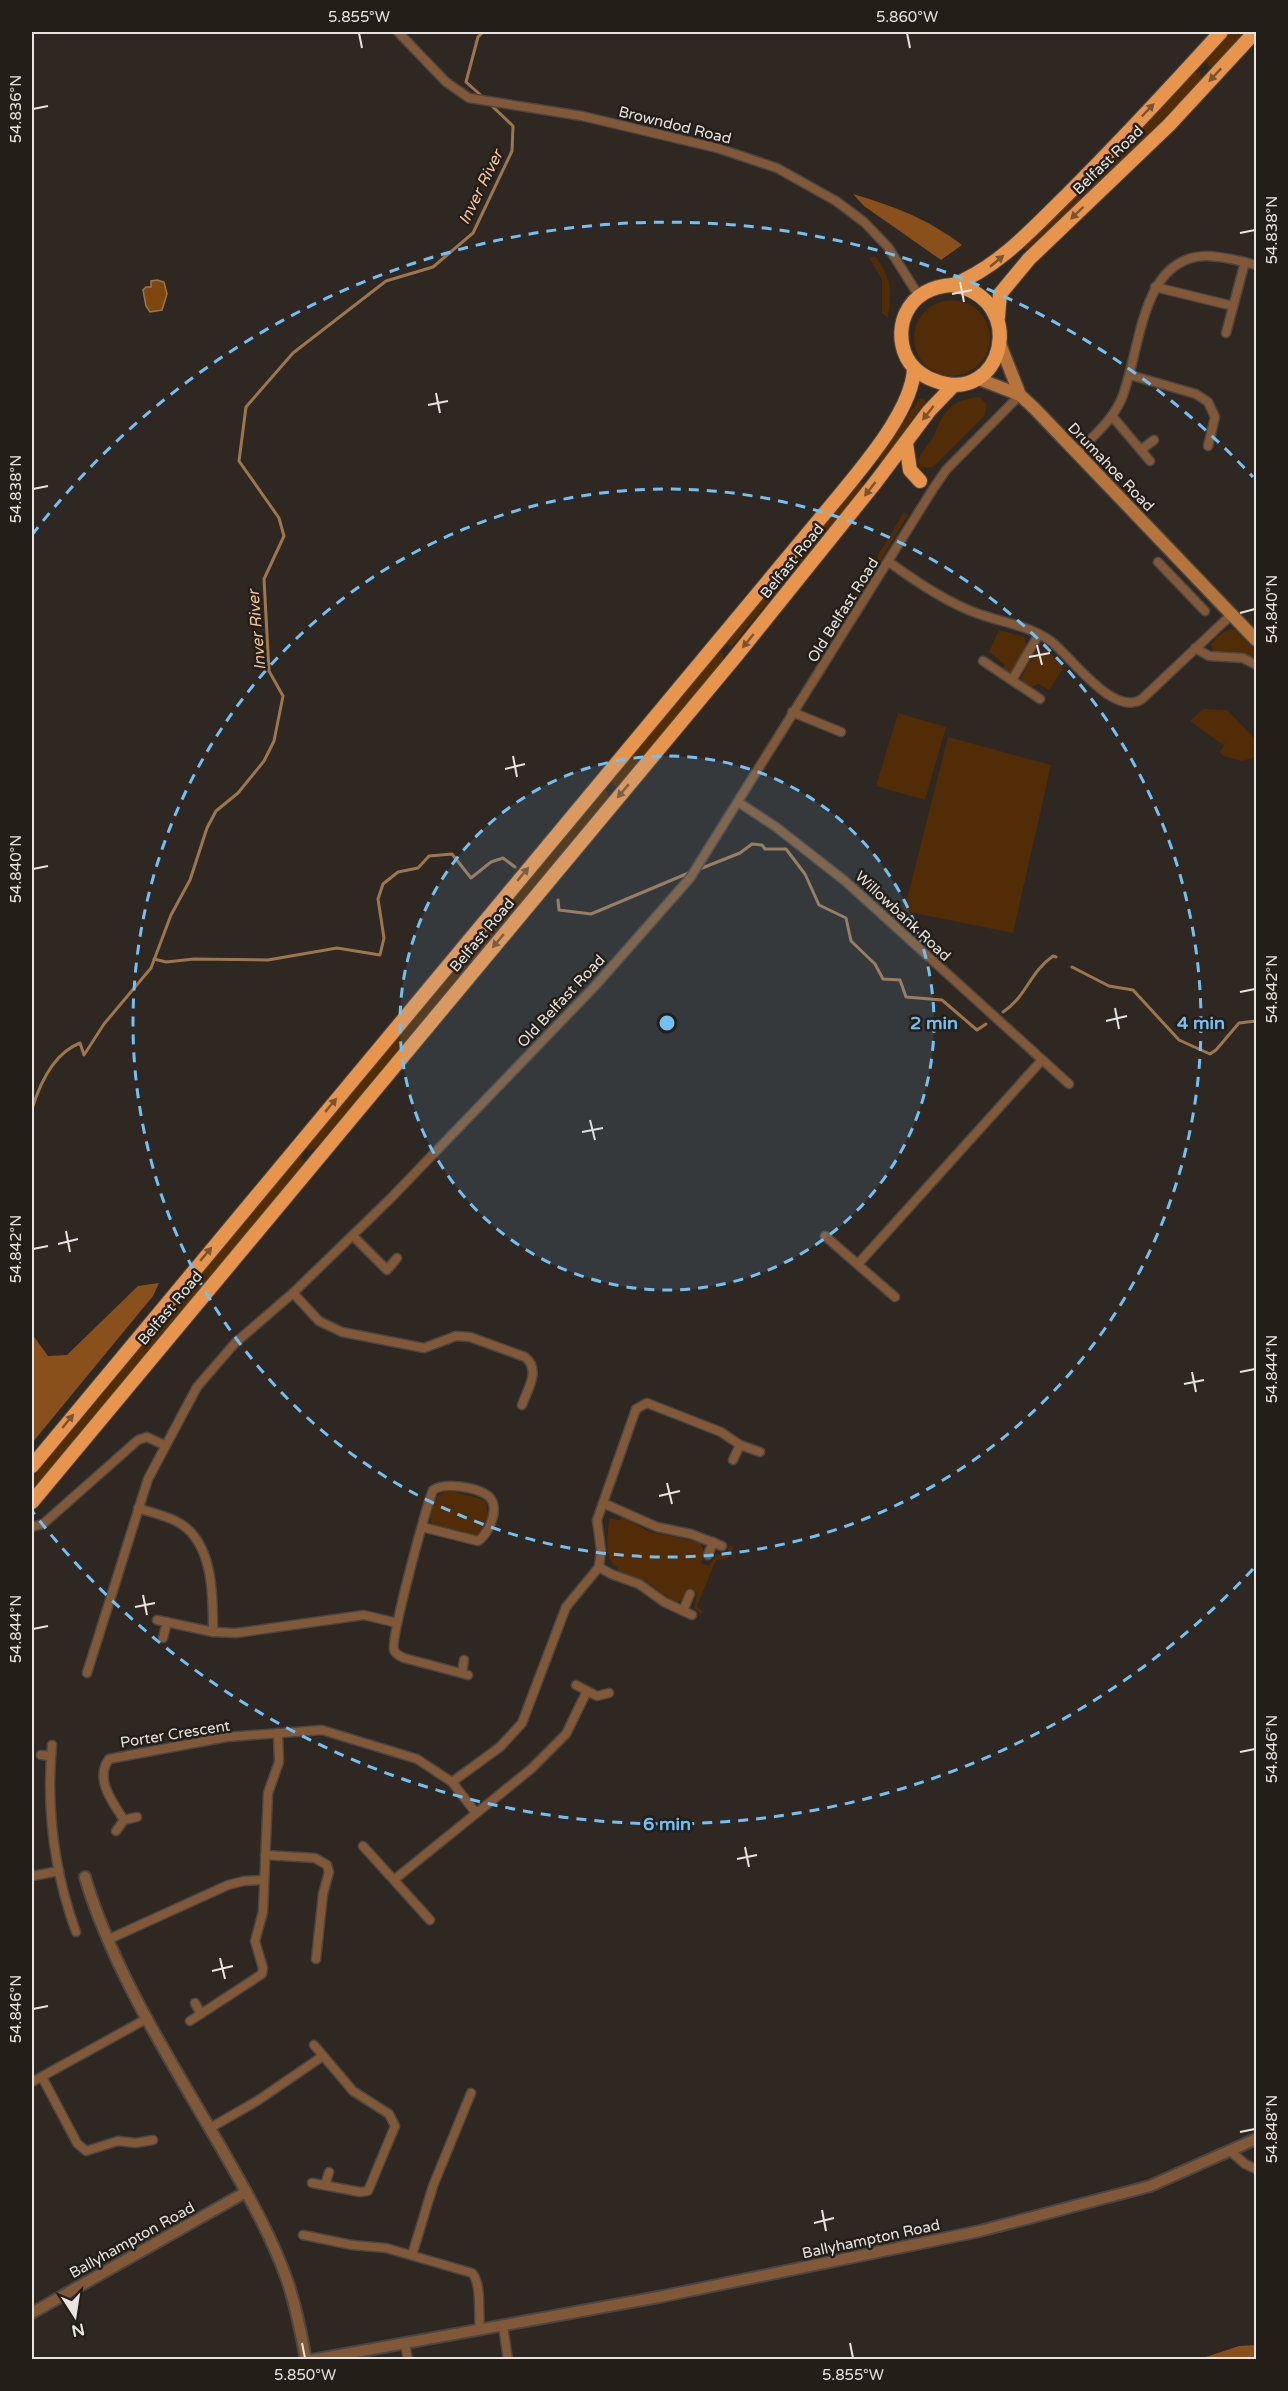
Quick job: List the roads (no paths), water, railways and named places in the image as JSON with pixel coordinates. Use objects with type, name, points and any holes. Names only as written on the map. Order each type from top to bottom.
[{"type":"highway","name":"Belfast Road","points":[[953,285],[991,267],[1020,241],[1094,167],[1221,32]]},
{"type":"highway","name":"Belfast Road","points":[[998,318],[1000,294],[1022,267],[1169,125],[1254,32]]},
{"type":"highway","points":[[953,285],[968,288],[991,305],[998,318],[1000,344],[991,368],[980,379],[953,386],[926,378],[915,368],[905,353],[902,327],[908,310],[920,296],[930,289],[953,285]]},
{"type":"highway","name":"Belfast Road","points":[[32,1466],[839,496],[899,410],[911,388],[915,368]]},
{"type":"highway","name":"Belfast Road","points":[[32,1502],[744,647],[906,443],[928,411],[953,386]]},
{"type":"highway","points":[[906,443],[910,470],[920,481]]},
{"type":"main road","name":"Drumahoe Road","points":[[1000,344],[1020,395],[1257,640]]},
{"type":"main road","name":"Drumahoe Road","points":[[980,379],[1020,395]]},
{"type":"street","name":"Browndod Road","points":[[398,32],[446,82],[469,98],[582,116],[706,145],[750,157],[777,168],[836,201],[864,222],[888,247],[920,296]]},
{"type":"street","points":[[1077,453],[1112,416],[1130,375],[1143,321],[1155,287],[1166,273],[1196,257],[1219,257],[1257,265]]},
{"type":"street","points":[[1226,333],[1245,262]]},
{"type":"street","points":[[1155,287],[1233,306]]},
{"type":"street","points":[[1130,375],[1206,399],[1215,417],[1208,446]]},
{"type":"street","name":"Old Belfast Road","points":[[87,1673],[138,1508],[164,1445],[197,1387],[235,1343],[293,1293],[353,1236],[594,986],[690,878],[933,489],[946,471],[1020,395]]},
{"type":"street","points":[[1112,416],[1150,461]]},
{"type":"street","points":[[1142,449],[1154,440]]},
{"type":"street","points":[[920,481],[933,489]]},
{"type":"street","points":[[1167,572],[1180,560]]},
{"type":"street","points":[[889,562],[963,607],[1023,626],[1039,634],[1059,648],[1094,683],[1127,704],[1142,699],[1231,615]]},
{"type":"street","points":[[1158,562],[1205,611]]},
{"type":"street","points":[[1012,680],[1039,634]]},
{"type":"street","points":[[1196,648],[1209,656],[1243,658],[1257,665]]},
{"type":"street","points":[[983,661],[1040,699]]},
{"type":"street","points":[[792,712],[841,732]]},
{"type":"street","name":"Willowbank Road","points":[[738,802],[776,827],[832,870],[1069,1084]]},
{"type":"street","points":[[858,1264],[1042,1060]]},
{"type":"street","points":[[353,1236],[387,1270],[398,1258]]},
{"type":"street","points":[[825,1236],[895,1297]]},
{"type":"street","points":[[293,1293],[320,1321],[342,1332],[424,1348],[456,1336],[470,1336],[525,1357],[532,1363],[534,1372],[522,1405]]},
{"type":"street","points":[[452,1782],[500,1747],[522,1723],[566,1607],[599,1567],[601,1550],[597,1520],[636,1409],[647,1404],[721,1432],[740,1445],[760,1452]]},
{"type":"street","points":[[32,1527],[43,1524],[138,1440],[147,1437],[164,1445]]},
{"type":"street","points":[[733,1460],[740,1445]]},
{"type":"street","points":[[422,1527],[477,1541],[488,1530],[493,1514],[491,1501],[487,1495],[448,1484],[440,1485],[433,1490],[422,1527],[397,1623],[393,1646],[397,1655],[465,1674],[464,1659]]},
{"type":"street","points":[[603,1503],[657,1527],[691,1533],[722,1546]]},
{"type":"street","points":[[138,1508],[181,1524],[197,1541],[210,1580],[213,1632]]},
{"type":"street","points":[[708,1555],[713,1542]]},
{"type":"street","points":[[599,1567],[639,1584],[692,1616]]},
{"type":"street","points":[[683,1611],[690,1594]]},
{"type":"street","points":[[157,1620],[213,1632],[236,1634],[364,1615],[397,1623]]},
{"type":"street","points":[[163,1638],[167,1622]]},
{"type":"street","points":[[576,1685],[597,1696],[609,1693]]},
{"type":"street","points":[[395,1879],[531,1769],[566,1734],[587,1691]]},
{"type":"street","name":"Porter Crescent","points":[[124,1820],[107,1792],[102,1774],[108,1759],[227,1737],[322,1730],[361,1740],[417,1759],[452,1782],[476,1813]]},
{"type":"street","points":[[190,2021],[262,1974],[263,1968],[255,1941],[263,1912],[268,1793],[280,1753],[278,1733]]},
{"type":"street","points":[[52,1745],[51,1821],[59,1871],[76,1932]]},
{"type":"street","points":[[41,1755],[51,1756]]},
{"type":"street","points":[[116,1832],[124,1820],[137,1817]]},
{"type":"street","points":[[363,1846],[430,1920]]},
{"type":"street","points":[[265,1855],[315,1858],[327,1865],[329,1872],[322,1894],[316,1959]]},
{"type":"street","points":[[32,1876],[59,1871]]},
{"type":"street","points":[[85,1877],[107,1940],[246,2192],[287,2280],[306,2360]]},
{"type":"street","points":[[107,1940],[228,1885],[263,1880]]},
{"type":"street","points":[[195,2003],[201,2014]]},
{"type":"street","points":[[32,2082],[148,2018]]},
{"type":"street","points":[[312,2183],[362,2193],[369,2190],[395,2127],[390,2115],[356,2094],[314,2045]]},
{"type":"street","points":[[210,2128],[257,2101],[323,2056]]},
{"type":"street","points":[[42,2077],[77,2143],[86,2151],[118,2141],[136,2143],[153,2140]]},
{"type":"street","points":[[412,2255],[433,2186],[471,2093]]},
{"type":"street","name":"Ballyhampton Road","points":[[312,2360],[664,2296],[980,2231],[1150,2186],[1257,2139]]},
{"type":"street","points":[[1229,2150],[1237,2159],[1257,2169]]},
{"type":"street","points":[[325,2185],[329,2172]]},
{"type":"street","name":"Ballyhampton Road","points":[[32,2313],[246,2192]]},
{"type":"street","points":[[303,2235],[352,2245],[386,2248],[472,2272],[478,2284],[480,2330]]},
{"type":"street","points":[[503,2325],[508,2360]]},
{"type":"street","points":[[405,2344],[408,2360]]},
{"type":"waterway","name":"Inver River","points":[[483,32],[478,37],[466,82],[484,98]]},
{"type":"waterway","name":"Inver River","points":[[32,1109],[39,1089],[55,1061],[80,1043],[84,1055],[104,1024],[151,968],[171,915],[190,880],[207,828],[216,811],[238,793],[264,761],[274,741],[283,696],[269,671],[264,579],[284,536],[279,518],[239,461],[246,407],[293,353],[386,281],[433,267],[473,233],[512,151],[513,126],[491,105]]},
{"type":"waterway","points":[[697,870],[740,853],[752,844],[762,845],[765,849],[786,849],[805,874],[819,905],[846,918],[851,941],[875,964],[883,979],[900,980],[906,997],[942,1000],[977,1030],[986,1024]]},
{"type":"waterway","points":[[154,959],[166,962],[194,959],[268,960],[337,948],[380,955],[384,938],[378,899],[383,884],[398,872],[418,868],[429,856],[452,854],[471,878],[491,862],[503,858],[515,867]]},
{"type":"waterway","points":[[558,900],[559,910],[591,914],[691,872]]},
{"type":"waterway","points":[[1003,1012],[1018,999],[1038,970],[1053,956],[1056,957]]},
{"type":"waterway","points":[[1072,967],[1109,986],[1133,990],[1179,1040],[1210,1054],[1239,1023],[1256,1021]]}]
